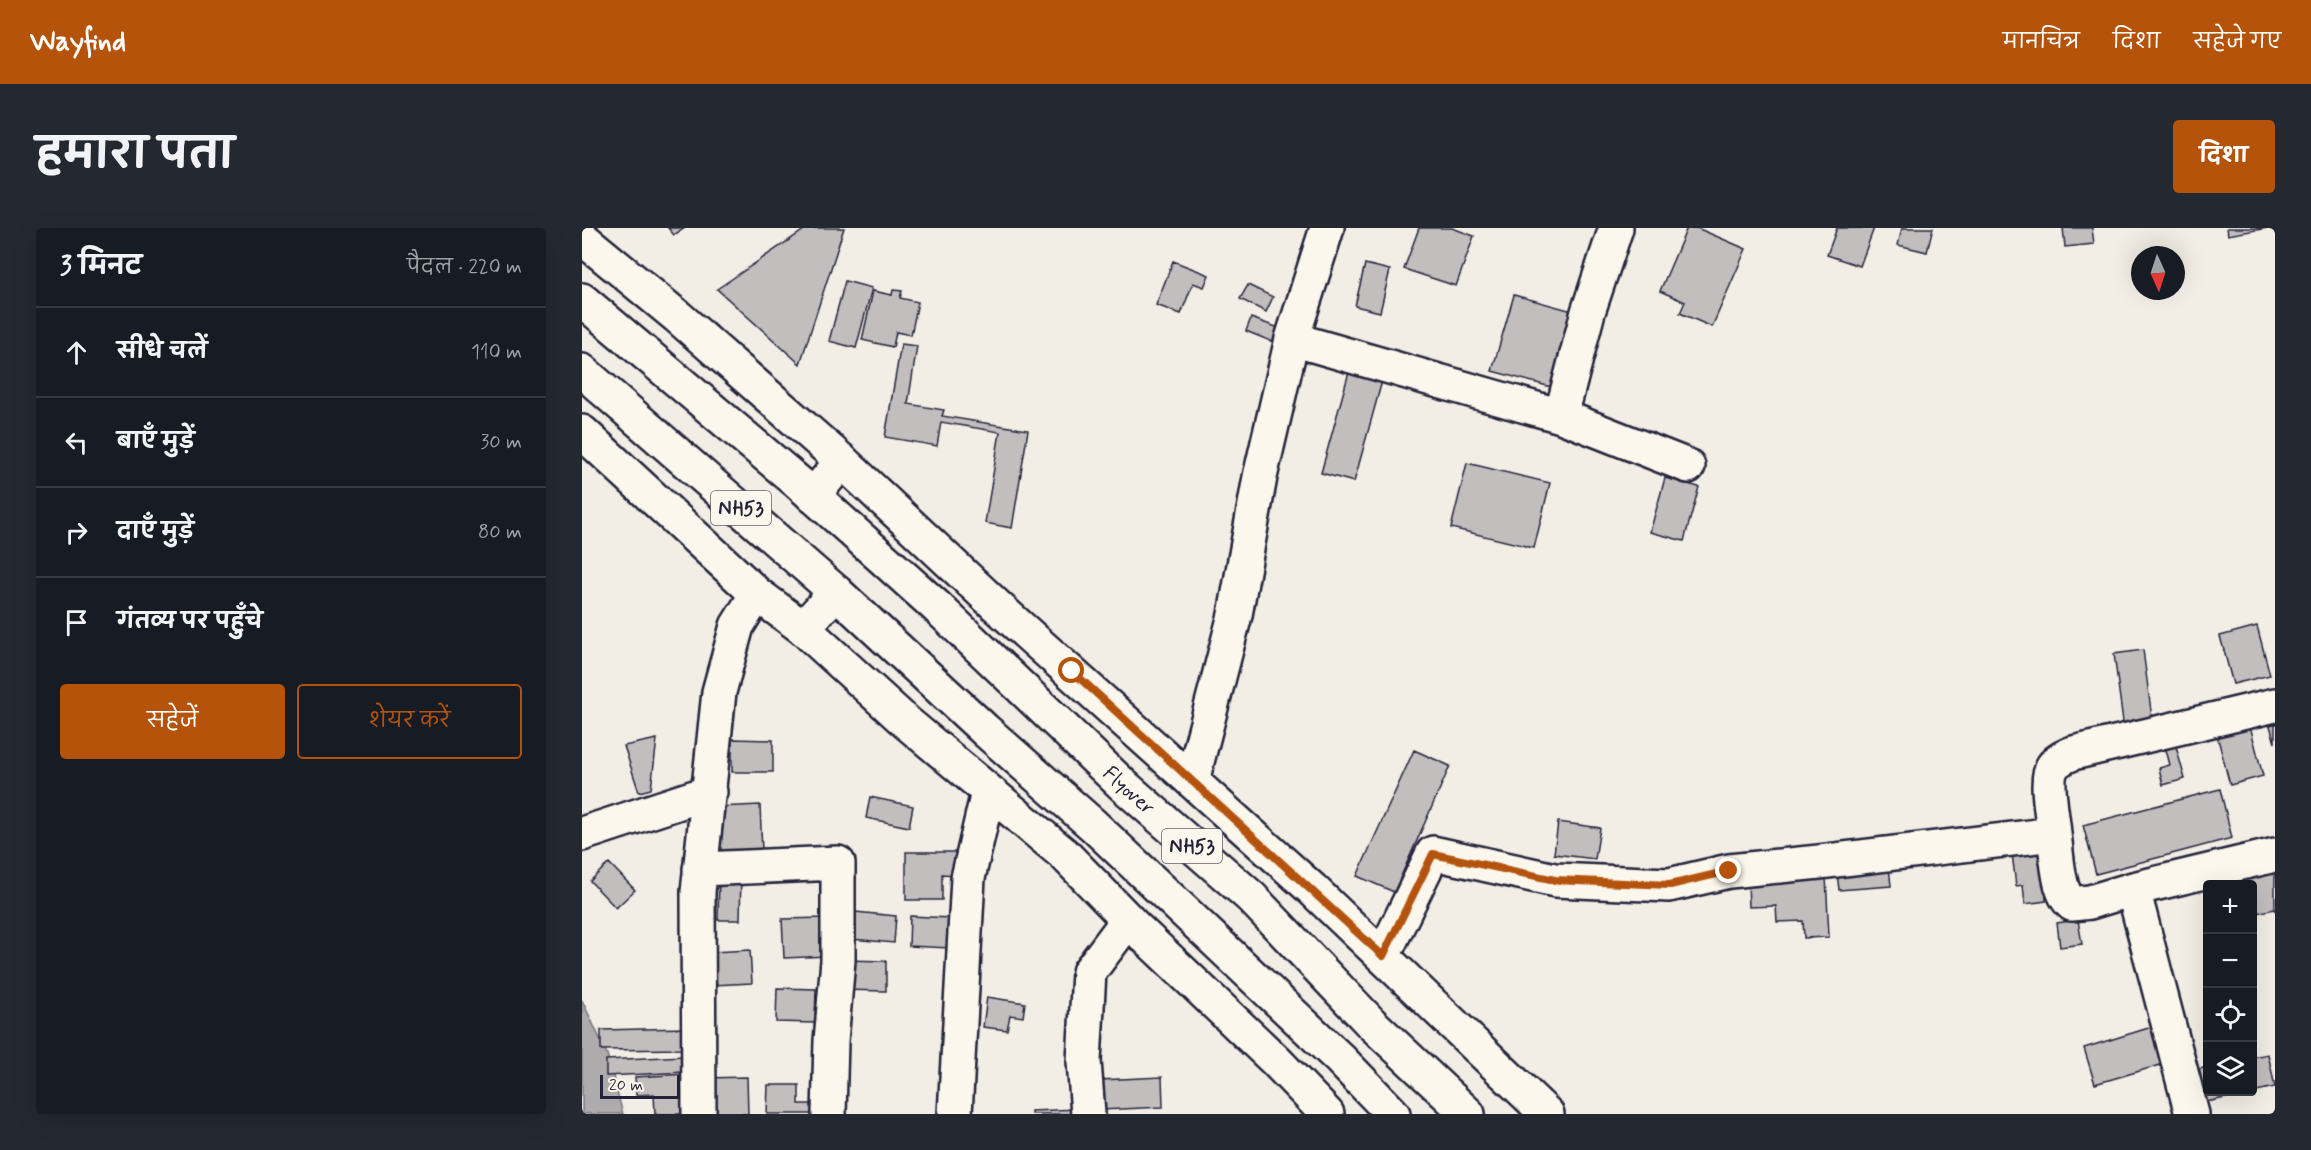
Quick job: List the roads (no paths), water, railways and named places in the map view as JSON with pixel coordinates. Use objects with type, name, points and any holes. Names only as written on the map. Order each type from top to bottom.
[{"type":"main road","points":[[1192,781],[1234,615],[1260,477],[1292,339],[1327,228]]},
{"type":"main road","points":[[1561,416],[1588,312],[1616,228]]},
{"type":"main road","points":[[582,238],[687,325],[842,461],[1000,609],[1312,889],[1547,1114]]},
{"type":"main road","name":"NH53","points":[[582,300],[813,496]]},
{"type":"main road","points":[[1292,339],[1561,416],[1688,466]]},
{"type":"main road","name":"NH53","points":[[582,371],[680,453],[1093,825],[1332,1051],[1393,1114]]},
{"type":"main road","points":[[582,432],[757,594],[802,628],[906,722],[1065,855],[1128,920],[1276,1061],[1327,1114]]},
{"type":"main road","points":[[813,496],[842,461]]},
{"type":"main road","name":"Flyover","points":[[813,496],[910,583],[1123,785],[1251,897],[1371,1023],[1468,1114]]},
{"type":"main road","points":[[802,628],[836,592]]},
{"type":"main road","points":[[699,1114],[698,892],[719,692],[737,626],[757,594]]},
{"type":"main road","points":[[2275,705],[2073,753],[2061,758],[2052,766],[2048,777],[2062,889],[2065,898],[2072,904],[2090,902],[2133,889],[2275,855]]},
{"type":"main road","points":[[582,834],[710,792]]},
{"type":"main road","points":[[955,1114],[968,878],[988,792]]},
{"type":"main road","points":[[1383,956],[1433,854],[1555,880],[1670,885],[1729,871],[2054,834]]},
{"type":"main road","points":[[700,869],[838,863],[838,960],[831,1041],[829,1114]]},
{"type":"main road","points":[[2133,889],[2192,1114]]},
{"type":"main road","points":[[1088,1114],[1084,1061],[1089,972],[1128,920]]}]
